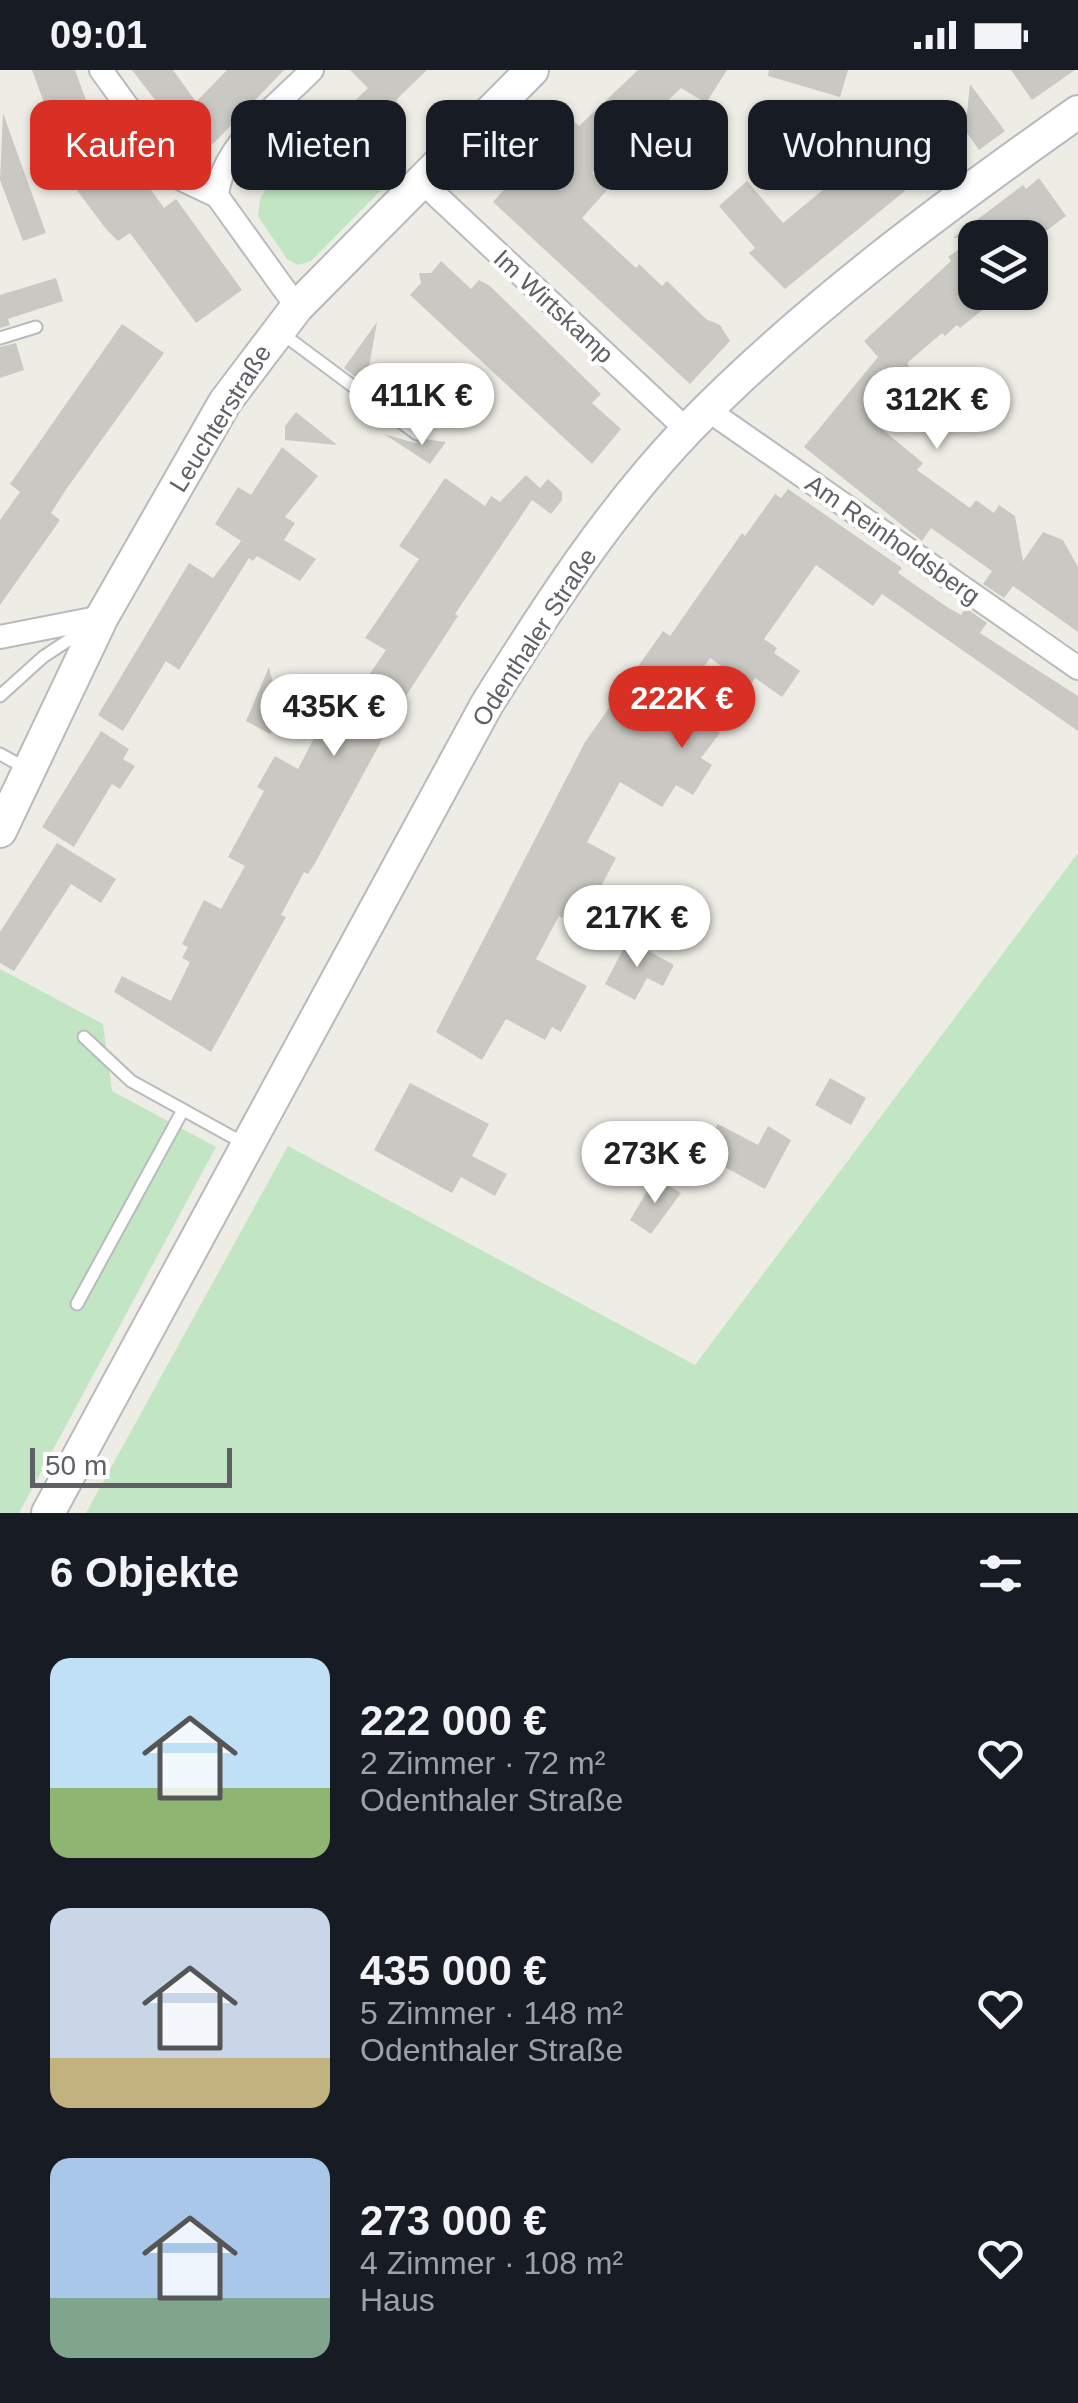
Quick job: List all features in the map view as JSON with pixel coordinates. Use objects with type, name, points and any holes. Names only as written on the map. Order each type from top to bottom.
[{"type":"main road","name":"Leuchterstraße","points":[[0,831],[14,762],[225,402],[287,318],[532,70]]},
{"type":"main road","name":"Odenthaler Straße","points":[[48,1513],[487,704],[547,608],[635,490],[698,420],[850,282],[1078,112]]},
{"type":"street","points":[[101,70],[179,178],[217,196]]},
{"type":"street","points":[[287,318],[217,196],[218,176],[228,157],[312,70]]},
{"type":"street","name":"Im Wirtskamp","points":[[421,181],[698,420]]},
{"type":"street","name":"Am Reinholdsberg","points":[[698,420],[1078,668]]},
{"type":"street","points":[[0,637],[102,617]]},
{"type":"lane","points":[[287,318],[417,434]]},
{"type":"lane","points":[[0,338],[36,326]]},
{"type":"lane","points":[[0,696],[43,657],[102,617]]},
{"type":"lane","points":[[84,1037],[131,1081],[249,1146]]},
{"type":"lane","points":[[77,1304],[183,1110]]},
{"type":"green space","points":[[265,190],[381,190],[311,261],[298,265],[287,259],[258,216]]},
{"type":"green space","points":[[1078,853],[1078,1513],[86,1513],[288,1146],[695,1365]]},
{"type":"green space","points":[[0,969],[103,1024],[112,1091],[216,1147],[19,1513],[0,1513]]},
{"type":"building","points":[[32,70],[75,70],[86,100],[43,100]]},
{"type":"building","points":[[132,70],[173,70],[195,100],[155,100]]},
{"type":"building","points":[[227,70],[284,70],[255,100],[231,100],[231,125],[211,145],[211,100],[198,100]]},
{"type":"building","points":[[350,70],[427,70],[397,100],[356,100],[368,88]]},
{"type":"building","points":[[638,70],[727,70],[708,100],[681,88],[668,100],[606,100]]},
{"type":"building","points":[[769,70],[848,70],[840,97],[768,76]]},
{"type":"building","points":[[1011,70],[1075,70],[1032,100]]},
{"type":"building","points":[[970,84],[1005,131],[979,150],[967,133]]},
{"type":"building","points":[[594,112],[594,190],[607,190],[582,218],[636,268],[639,264],[662,286],[667,281],[706,319],[720,325],[730,341],[690,384],[493,202],[504,190],[574,190],[574,121],[579,126]]},
{"type":"building","points":[[3,113],[46,233],[23,241],[0,180]]},
{"type":"building","points":[[1039,178],[1066,216],[1048,230],[1048,220],[977,220],[1023,185],[1026,189]]},
{"type":"building","points":[[747,181],[748,190],[755,190],[783,223],[823,190],[906,190],[785,289],[749,253],[755,248],[719,206]]},
{"type":"building","points":[[77,190],[151,190],[164,208],[176,199],[242,290],[196,323],[130,233],[118,241]]},
{"type":"building","points":[[958,250],[958,310],[982,310],[960,328],[957,325],[945,336],[942,333],[907,363],[909,366],[898,376],[901,380],[886,394],[894,400],[890,406],[897,412],[883,430],[923,463],[917,470],[970,508],[976,500],[994,513],[999,505],[1015,516],[1023,561],[1043,532],[1063,540],[1078,567],[1078,632],[1013,586],[1004,598],[983,584],[992,571],[931,528],[922,541],[804,447],[878,357],[864,341],[951,261],[948,257]]},
{"type":"building","points":[[441,261],[471,289],[479,280],[490,286],[601,394],[592,403],[621,429],[592,464],[410,295],[421,283],[419,273],[431,273]]},
{"type":"building","points":[[56,278],[63,301],[8,319],[10,325],[0,328],[0,295]]},
{"type":"building","points":[[377,322],[369,367],[360,380],[344,368]]},
{"type":"building","points":[[122,324],[164,353],[67,488],[51,513],[60,520],[0,605],[0,520],[20,492],[10,484]]},
{"type":"building","points":[[16,343],[24,370],[0,378],[0,347]]},
{"type":"building","points":[[405,382],[444,417],[427,435],[423,426],[389,401]]},
{"type":"building","points":[[296,412],[337,445],[285,440],[285,426]]},
{"type":"building","points":[[384,434],[415,443],[425,439],[446,442],[430,464]]},
{"type":"building","points":[[282,447],[318,476],[285,517],[295,523],[284,540],[316,559],[300,581],[257,556],[253,561],[249,558],[179,670],[166,661],[123,731],[98,715],[189,563],[213,578],[241,541],[215,524],[238,487],[251,495]]},
{"type":"building","points":[[526,475],[540,488],[548,479],[562,492],[562,500],[551,514],[532,500],[455,614],[458,616],[402,702],[406,711],[396,714],[315,863],[308,874],[304,872],[281,915],[286,917],[211,1052],[114,992],[122,976],[171,1001],[190,962],[182,958],[188,947],[182,944],[204,900],[221,909],[245,866],[228,857],[264,791],[257,787],[275,756],[298,769],[347,675],[363,684],[386,650],[365,638],[419,559],[399,546],[445,478],[485,506],[491,496],[500,502]]},
{"type":"building","points":[[788,489],[902,568],[898,573],[947,607],[961,615],[966,608],[987,623],[980,633],[1078,696],[1078,731],[882,594],[873,606],[816,565],[764,639],[777,648],[774,653],[800,671],[782,697],[755,678],[750,686],[710,658],[677,705],[720,733],[701,758],[712,765],[693,795],[676,785],[662,807],[620,782],[587,842],[616,858],[597,894],[636,915],[618,948],[559,916],[536,959],[587,986],[561,1032],[552,1027],[545,1040],[506,1019],[482,1060],[436,1032],[585,742],[663,631],[670,636],[742,533],[745,536],[775,494],[781,498]]},
{"type":"building","points":[[269,667],[281,716],[270,734],[246,721]]},
{"type":"building","points":[[101,731],[129,749],[123,759],[135,766],[120,789],[112,784],[74,847],[42,827]]},
{"type":"building","points":[[57,843],[116,879],[101,903],[71,884],[14,971],[0,963],[0,932]]},
{"type":"building","points":[[628,940],[674,965],[663,986],[647,978],[635,1000],[605,984]]},
{"type":"building","points":[[830,1078],[866,1098],[851,1125],[815,1105]]},
{"type":"building","points":[[410,1083],[489,1124],[472,1156],[507,1174],[495,1196],[461,1177],[452,1193],[374,1150]]},
{"type":"building","points":[[718,1124],[758,1145],[768,1126],[791,1140],[765,1189],[701,1154]]},
{"type":"building","points":[[655,1178],[681,1193],[651,1234],[630,1220]]}]
